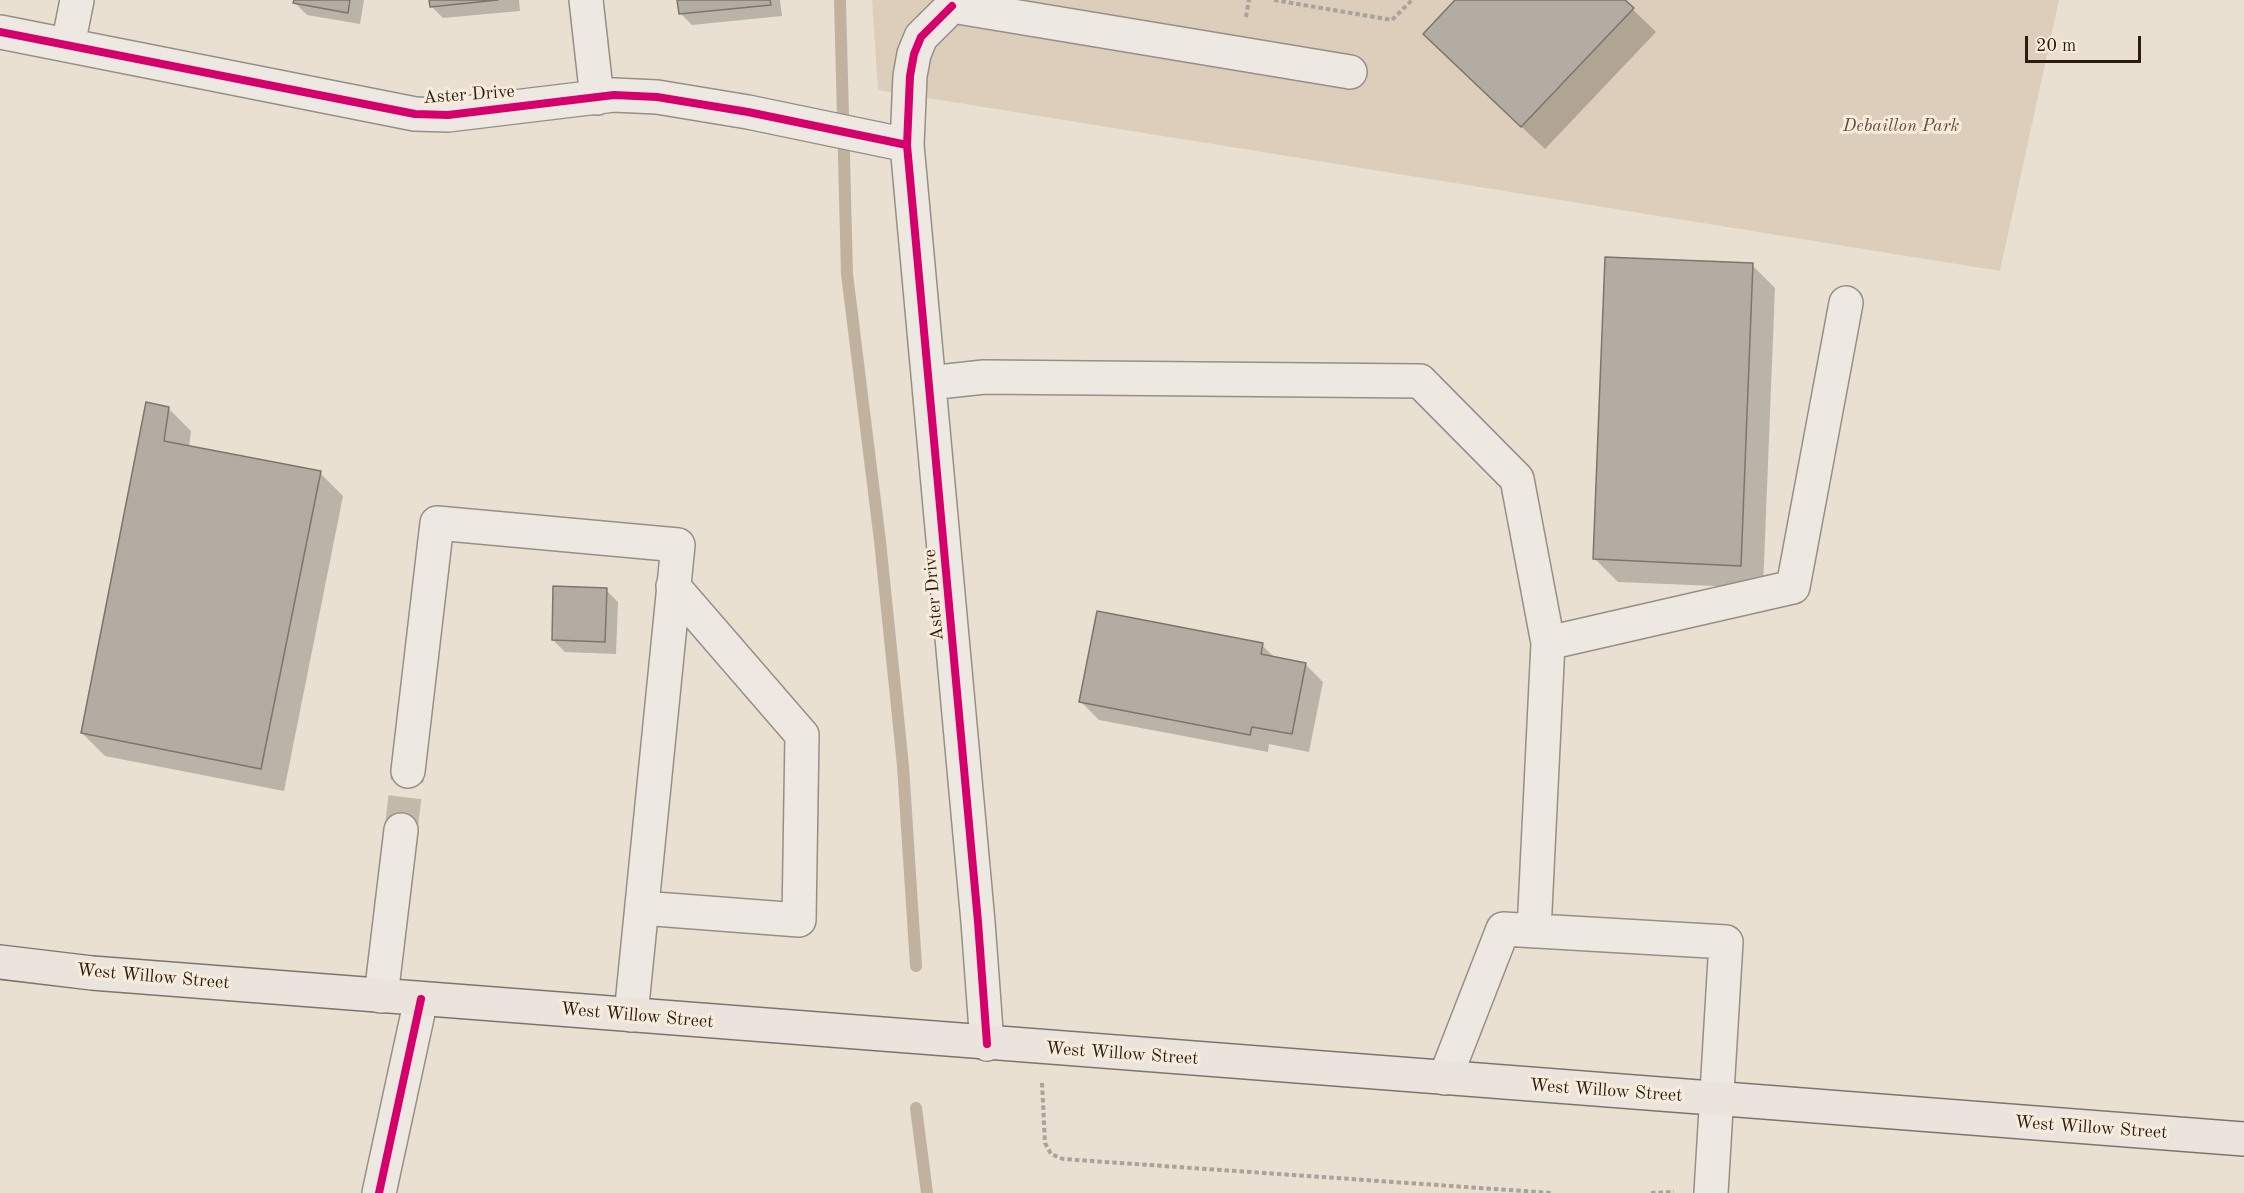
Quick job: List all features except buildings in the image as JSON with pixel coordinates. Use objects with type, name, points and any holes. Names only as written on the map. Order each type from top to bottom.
[{"type":"main road","name":"West Willow Street","points":[[0,962],[92,973],[987,1044],[2244,1139]]},
{"type":"street","points":[[68,45],[77,0]]},
{"type":"street","points":[[586,0],[597,98]]},
{"type":"street","name":"Aster Drive","points":[[987,1044],[908,145],[909,76],[914,54],[921,37],[952,6],[1350,72]]},
{"type":"street","name":"Aster Drive","points":[[0,32],[415,114],[448,115],[614,95],[657,97],[748,112],[908,145]]},
{"type":"street","points":[[1548,643],[1793,587],[1846,303]]},
{"type":"street","points":[[929,383],[984,377],[1420,381],[1517,479],[1548,643],[1534,931]]},
{"type":"street","points":[[408,771],[437,523],[678,545],[631,1015]]},
{"type":"street","points":[[642,908],[799,920],[802,735],[673,586]]},
{"type":"street","points":[[381,996],[401,830]]},
{"type":"street","points":[[1444,1078],[1503,929],[1726,942],[1711,1193]]},
{"type":"street","points":[[379,1193],[421,999]]},
{"type":"path","points":[[1274,0],[1392,20],[1412,0]]},
{"type":"path","points":[[1042,1083],[1045,1143],[1051,1154],[1063,1159],[1551,1193]]},
{"type":"path","points":[[1651,1193],[1679,1192]]},
{"type":"green space","name":"Debaillon Park","points":[[872,0],[2059,0],[2000,271],[878,90]]},
{"type":"waterway","points":[[840,0],[847,274],[880,541],[903,766],[916,966]]},
{"type":"waterway","points":[[916,1108],[927,1193]]},
{"type":"tunnel","points":[[401,830],[408,771]]},
{"type":"cycle path","points":[[952,6],[921,37],[914,54],[910,76],[907,145],[978,922],[987,1044]]},
{"type":"cycle path","points":[[0,32],[415,114],[448,115],[614,95],[657,97],[748,112],[907,145]]},
{"type":"cycle path","points":[[379,1193],[421,999]]}]
